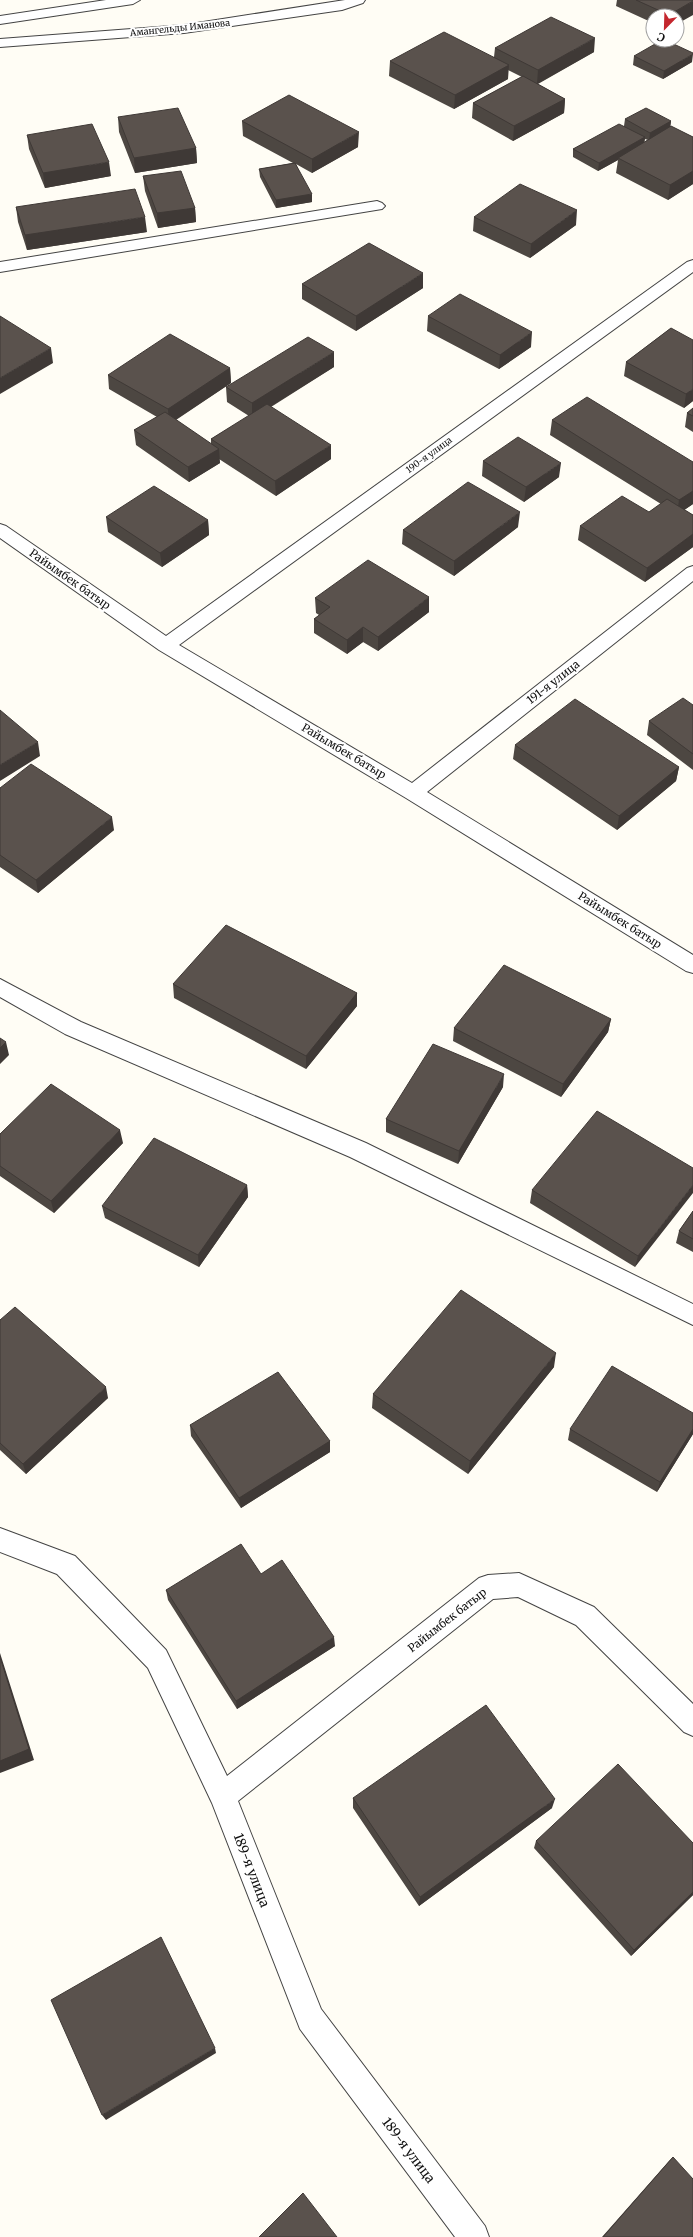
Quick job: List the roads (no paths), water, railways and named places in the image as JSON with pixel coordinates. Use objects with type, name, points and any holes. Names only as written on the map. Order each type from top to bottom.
[{"type":"street","points":[[0,20],[133,0]]},
{"type":"street","name":"Амангельды Иманова","points":[[0,43],[184,29],[342,6],[358,0]]},
{"type":"street","points":[[0,267],[377,206]]},
{"type":"street","name":"190-я улица","points":[[166,645],[693,265]]},
{"type":"street","name":"Райымбек батыр","points":[[0,530],[166,645],[413,793],[693,965]]},
{"type":"street","name":"191-я улица","points":[[413,793],[693,572]]},
{"type":"street","points":[[0,987],[73,1028],[358,1150],[693,1315]]},
{"type":"street","name":"189-я улица","points":[[0,1540],[66,1565],[157,1659],[223,1796],[310,2019],[474,2237]]},
{"type":"street","name":"Райымбек батыр","points":[[223,1796],[488,1587],[519,1585],[585,1616],[693,1723]]}]
